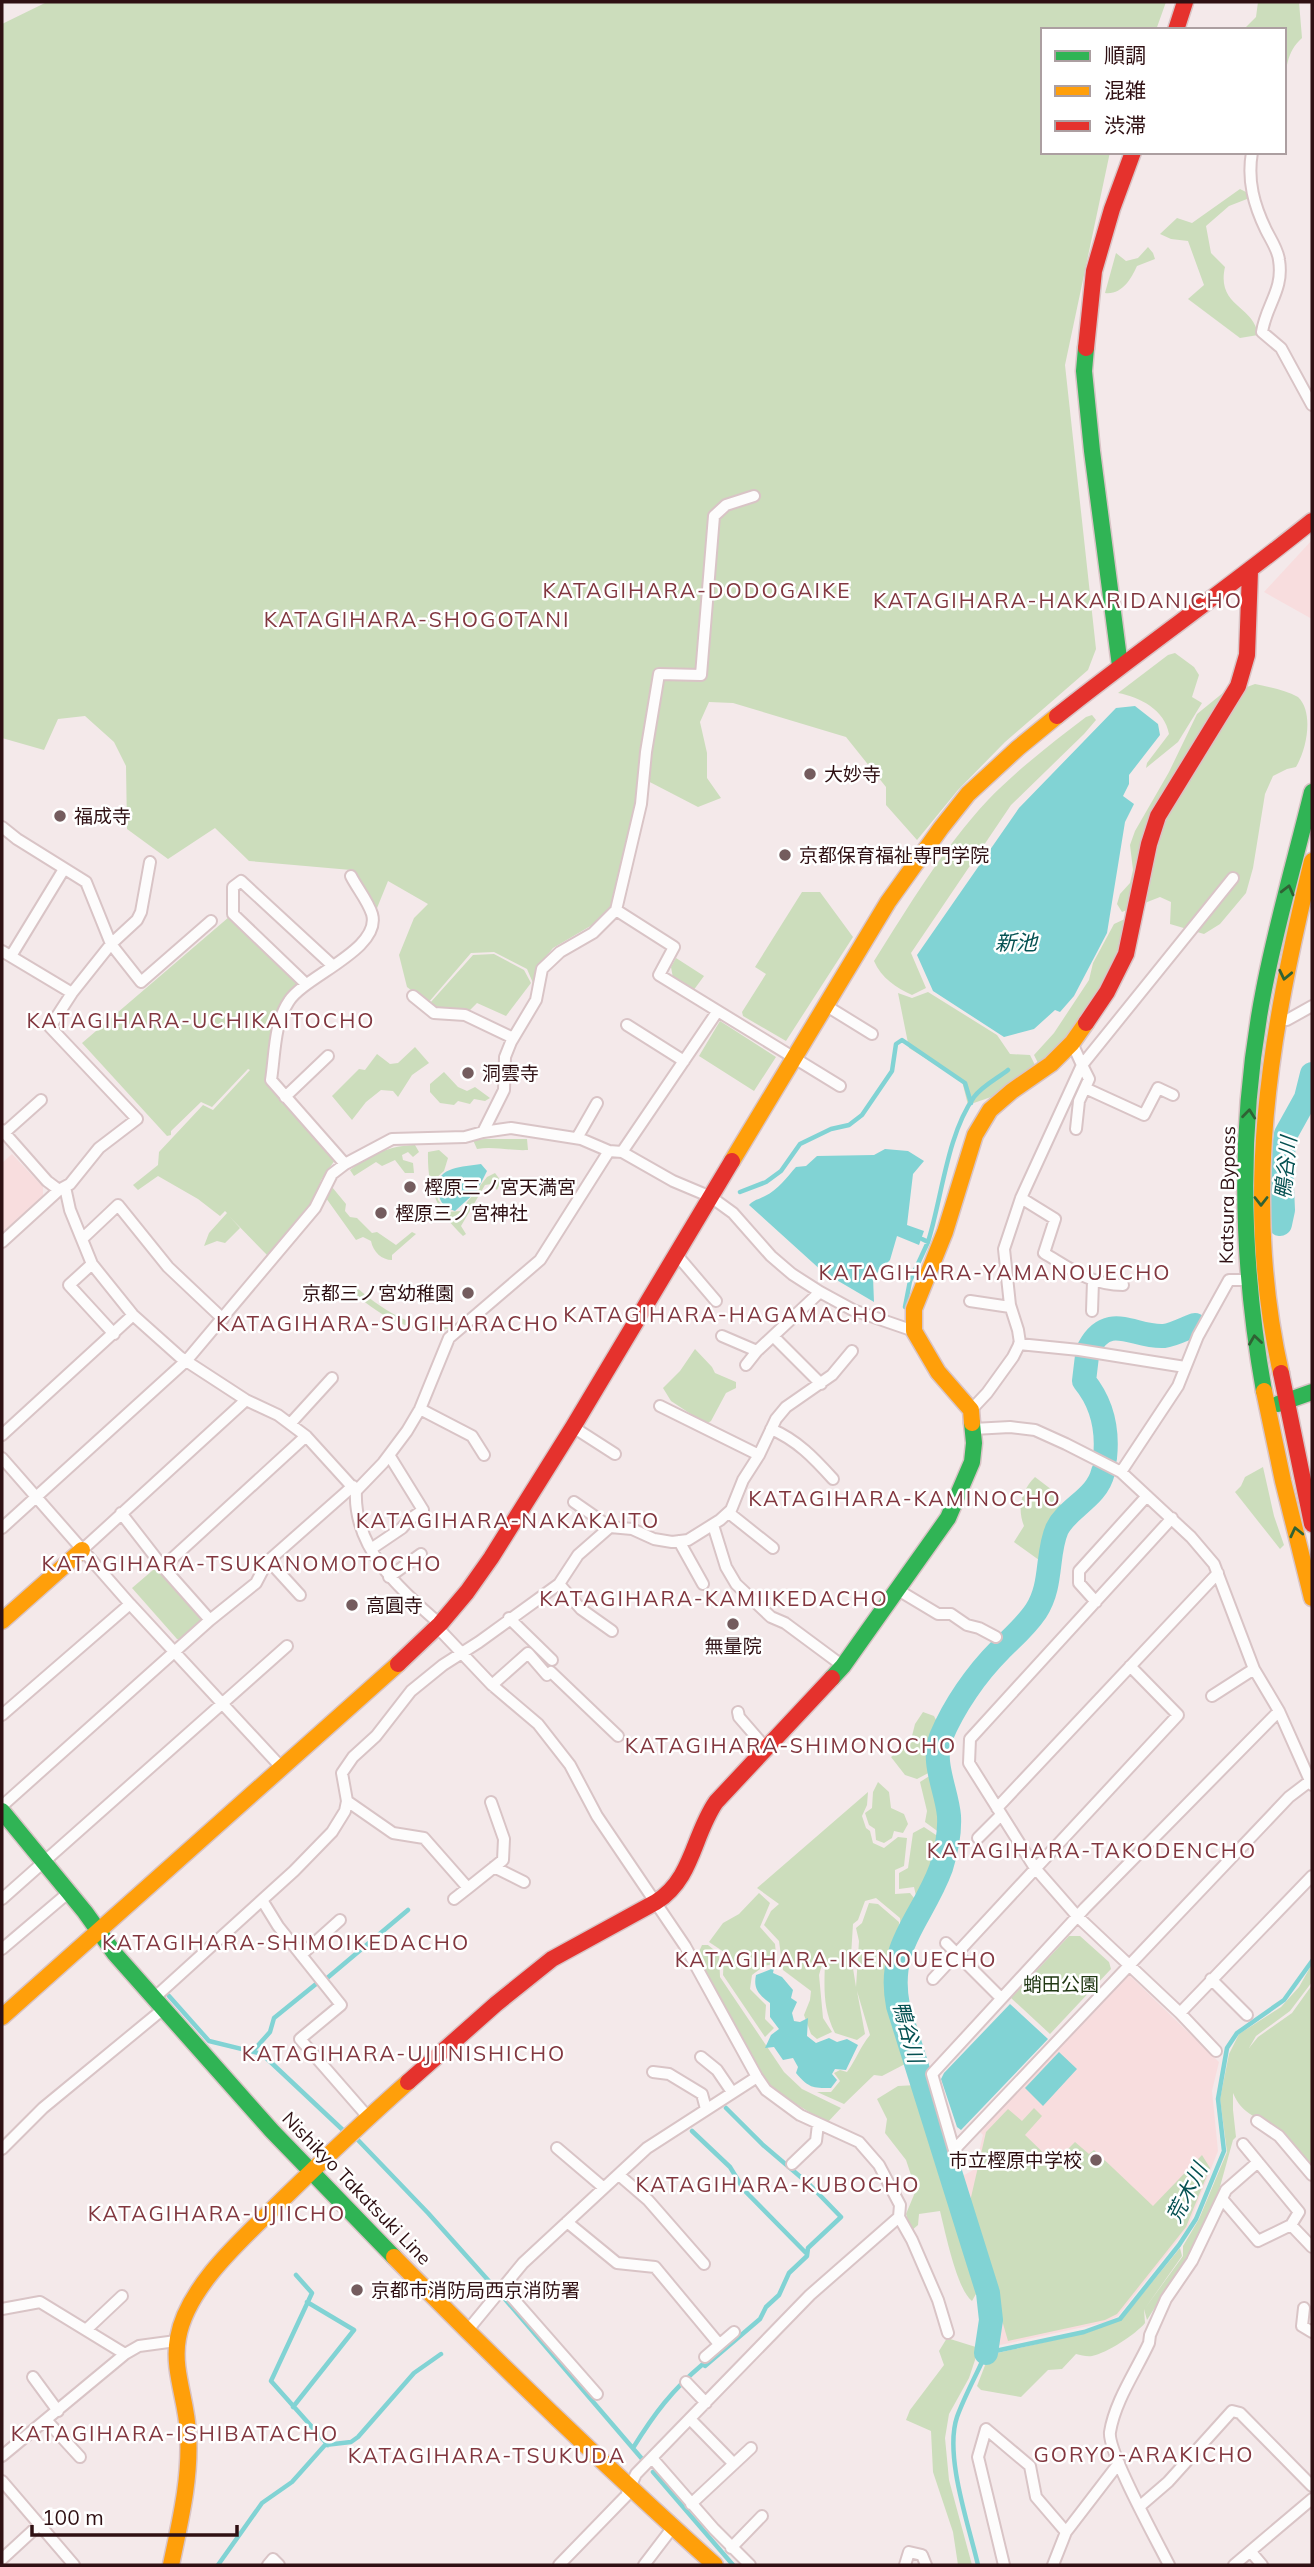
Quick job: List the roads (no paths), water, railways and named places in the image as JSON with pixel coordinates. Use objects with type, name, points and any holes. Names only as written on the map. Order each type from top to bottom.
[{"type":"main road","points":[[1177,28],[1185,2]]},
{"type":"main road","points":[[1120,666],[1084,370],[1094,271],[1112,209],[1132,154]]},
{"type":"main road","points":[[2,2017],[383,1679],[467,1592],[573,1427],[888,902],[968,794],[1018,748],[1120,666],[1250,571],[1312,521]]},
{"type":"main road","points":[[171,2565],[189,2447],[188,2418],[179,2378],[176,2341],[183,2320],[214,2272],[235,2247],[368,2117],[486,2013],[574,1945],[655,1902],[673,1889],[683,1874],[715,1804],[726,1789],[843,1666],[948,1518],[972,1462],[971,1410],[939,1372],[914,1331],[914,1310],[945,1231],[975,1135],[990,1110],[1051,1064],[1072,1044],[1107,992],[1126,954],[1149,844],[1158,816],[1238,686],[1247,655],[1250,571]]},
{"type":"main road","name":"Katsura Bypass","points":[[1312,792],[1247,1132],[1245,1206],[1247,1280],[1258,1364],[1312,1594]]},
{"type":"main road","name":"Katsura Bypass","points":[[1312,861],[1268,1018],[1261,1206],[1264,1281],[1312,1524]]},
{"type":"main road","points":[[1267,1407],[1312,1392]]},
{"type":"main road","points":[[2,1621],[82,1550]]},
{"type":"main road","name":"Nishikyo Takatsuki Line","points":[[2,1811],[157,2004],[271,2131],[467,2331],[629,2487],[715,2565]]},
{"type":"street","points":[[1252,154],[1248,173],[1253,194],[1258,214],[1279,256],[1281,273],[1277,295],[1264,319],[1262,332],[1281,348],[1312,405]]},
{"type":"street","points":[[483,1132],[504,1090],[505,1057],[536,1000],[542,969],[546,963],[593,933],[616,910],[641,804],[646,752],[659,674],[701,675],[715,516],[726,505],[754,496]]},
{"type":"street","points":[[2,827],[86,882],[111,944],[141,982],[211,921]]},
{"type":"street","points":[[2,1242],[70,1184],[99,1148],[137,1119],[50,1027],[72,993],[111,944],[137,920],[141,912],[150,862]]},
{"type":"street","points":[[64,869],[6,953],[72,993]]},
{"type":"street","points":[[345,1164],[271,1080],[280,1022],[290,1000],[306,984],[359,946],[371,931],[372,915],[351,876]]},
{"type":"street","points":[[971,1410],[987,1393],[1019,1344],[1018,1330],[1010,1307],[1004,1249],[1021,1198],[1082,1065],[1233,878]]},
{"type":"street","points":[[306,984],[233,914],[233,887],[241,881],[332,965]]},
{"type":"street","points":[[616,910],[674,947],[659,975],[840,1086]]},
{"type":"street","points":[[413,996],[434,1013],[464,1015],[513,1038]]},
{"type":"street","points":[[825,1005],[872,1034]]},
{"type":"street","points":[[1268,1018],[1287,1020],[1312,1006]]},
{"type":"street","points":[[622,1152],[717,1012]]},
{"type":"street","points":[[628,1025],[684,1061]]},
{"type":"street","points":[[1072,1044],[1089,1079],[1079,1101],[1076,1129]]},
{"type":"street","points":[[285,1097],[328,1056]]},
{"type":"street","points":[[1085,1088],[1144,1115],[1158,1088],[1173,1095]]},
{"type":"street","points":[[41,1100],[3,1132],[47,1181],[62,1189],[92,1264],[133,1315],[180,1357],[306,1436],[354,1489],[359,1523],[371,1549],[389,1577],[438,1625],[460,1653],[492,1685],[538,1724],[570,1765],[597,1816],[695,1963],[766,2090],[818,2124],[859,2142],[873,2158],[893,2187],[901,2205],[899,2217],[922,2264],[948,2333]]},
{"type":"street","points":[[577,1138],[597,1103]]},
{"type":"street","points":[[2,1528],[187,1360],[316,1208],[332,1174],[391,1139],[465,1137],[511,1128],[577,1138],[622,1152],[673,1181],[711,1197],[733,1213],[792,1275],[853,1310],[914,1331]]},
{"type":"street","points":[[2,1811],[174,1652],[256,1583],[269,1560],[354,1489],[389,1455],[420,1409],[449,1338],[540,1260],[609,1150]]},
{"type":"street","points":[[1021,1198],[1055,1219],[1044,1253],[1093,1282],[1123,1285]]},
{"type":"street","points":[[82,1239],[118,1205],[168,1267],[223,1319]]},
{"type":"street","points":[[676,1254],[716,1301]]},
{"type":"street","points":[[92,1264],[69,1285],[114,1334]]},
{"type":"street","points":[[1121,1472],[1178,1386],[1198,1336],[1229,1280],[1247,1280]]},
{"type":"street","points":[[1092,1311],[1093,1282]]},
{"type":"street","points":[[746,1365],[757,1351],[820,1292]]},
{"type":"street","points":[[970,1301],[1010,1307]]},
{"type":"street","points":[[2,1435],[133,1315]]},
{"type":"street","points":[[722,1336],[757,1351]]},
{"type":"street","points":[[773,1336],[821,1384]]},
{"type":"street","points":[[1019,1344],[1079,1350],[1185,1367]]},
{"type":"street","points":[[2,2149],[157,2004],[332,1832],[345,1811],[347,1801],[342,1773],[353,1757],[376,1736],[411,1691],[559,1584],[578,1555],[610,1527],[620,1526],[654,1539],[688,1540],[729,1513],[743,1480],[786,1406],[821,1384],[852,1351]]},
{"type":"street","points":[[290,1424],[332,1378]]},
{"type":"street","points":[[82,1550],[246,1400]]},
{"type":"street","points":[[660,1406],[759,1455]]},
{"type":"street","points":[[420,1409],[472,1436],[478,1452]]},
{"type":"street","points":[[573,1427],[615,1454]]},
{"type":"street","points":[[973,1429],[1010,1427],[1035,1430],[1121,1472],[1172,1518],[1205,1553],[1218,1573],[1254,1669],[1279,1712],[1311,1783],[1289,1797],[954,2150],[932,2074],[1077,1916],[1279,1712]]},
{"type":"street","points":[[771,1429],[785,1435],[809,1453],[833,1479]]},
{"type":"street","points":[[163,1567],[306,1436]]},
{"type":"street","points":[[371,1549],[423,1510],[389,1455]]},
{"type":"street","points":[[2,1458],[130,1604],[281,1768]]},
{"type":"street","points":[[1096,1602],[1079,1583],[1079,1572],[1146,1497]]},
{"type":"street","points":[[574,1502],[610,1527]]},
{"type":"street","points":[[121,1513],[163,1567],[210,1620]]},
{"type":"street","points":[[729,1513],[773,1548]]},
{"type":"street","points":[[1172,1518],[970,1739],[969,1763],[1035,1868],[1077,1916],[1180,2012],[1216,2051]]},
{"type":"street","points":[[713,1525],[726,1567],[736,1584],[771,1617],[785,1623],[843,1666]]},
{"type":"street","points":[[679,1541],[703,1584]]},
{"type":"street","points":[[389,1577],[421,1554]]},
{"type":"street","points":[[269,1560],[300,1595]]},
{"type":"street","points":[[978,1839],[999,1812],[1218,1573]]},
{"type":"street","points":[[559,1584],[581,1609],[612,1631]]},
{"type":"street","points":[[898,1590],[938,1614],[951,1614],[967,1625],[996,1637]]},
{"type":"street","points":[[2,1715],[130,1604]]},
{"type":"street","points":[[509,1618],[552,1660]]},
{"type":"street","points":[[2,1899],[287,1646]]},
{"type":"street","points":[[492,1685],[528,1653],[547,1675],[551,1672],[618,1736]]},
{"type":"street","points":[[933,1979],[1178,1715],[1130,1667]]},
{"type":"street","points":[[1212,1696],[1254,1669]]},
{"type":"street","points":[[738,1712],[739,1717],[765,1747]]},
{"type":"street","points":[[347,1801],[393,1833],[424,1838],[467,1888]]},
{"type":"street","points":[[454,1899],[503,1860],[504,1839],[491,1802]]},
{"type":"street","points":[[494,1867],[524,1882]]},
{"type":"street","points":[[1180,2012],[1312,1876]]},
{"type":"street","points":[[2,1949],[68,1893]]},
{"type":"street","points":[[262,1900],[278,1926],[341,2005],[300,2039],[368,2117]]},
{"type":"street","points":[[301,1955],[340,1920]]},
{"type":"street","points":[[946,1943],[1001,1998]]},
{"type":"street","points":[[1211,1979],[1247,2015]]},
{"type":"street","points":[[701,2057],[717,2070],[732,2092]]},
{"type":"street","points":[[653,2072],[669,2074],[702,2094],[706,2109]]},
{"type":"street","points":[[467,2331],[523,2263],[647,2148],[757,2077]]},
{"type":"street","points":[[1256,2121],[1279,2136],[1312,2175]]},
{"type":"street","points":[[792,2164],[816,2141],[818,2124]]},
{"type":"street","points":[[1223,2200],[1258,2241],[1292,2225],[1299,2212],[1242,2144]]},
{"type":"street","points":[[557,2148],[604,2188]]},
{"type":"street","points":[[1169,2565],[1119,2463],[1110,2433],[1119,2404],[1149,2343],[1150,2334],[1166,2299],[1192,2261],[1226,2190],[1258,2162]]},
{"type":"street","points":[[619,2175],[648,2200],[704,2264]]},
{"type":"street","points":[[559,2565],[626,2496],[636,2474],[810,2295],[899,2217]]},
{"type":"street","points":[[567,2222],[617,2263],[655,2267],[719,2344]]},
{"type":"street","points":[[1292,2225],[1312,2247]]},
{"type":"street","points":[[503,2287],[597,2394]]},
{"type":"street","points":[[87,2329],[122,2296]]},
{"type":"street","points":[[2,2309],[40,2302],[125,2354]]},
{"type":"street","points":[[1304,2308],[1302,2326],[1312,2332]]},
{"type":"street","points":[[705,2357],[734,2332]]},
{"type":"street","points":[[2,2456],[125,2354],[139,2346],[176,2341]]},
{"type":"street","points":[[33,2377],[58,2412]]},
{"type":"street","points":[[686,2382],[706,2403]]},
{"type":"street","points":[[1139,2507],[1168,2482],[1232,2412],[1240,2413],[1312,2486]]},
{"type":"street","points":[[690,2419],[734,2464]]},
{"type":"street","points":[[47,2421],[80,2457]]},
{"type":"street","points":[[1004,2565],[978,2457],[986,2429],[1030,2466],[1036,2497],[1066,2532]]},
{"type":"street","points":[[691,2504],[751,2448]]},
{"type":"street","points":[[652,2458],[732,2549],[750,2565]]},
{"type":"street","points":[[1054,2565],[1066,2532],[1119,2463]]},
{"type":"street","points":[[2,2481],[73,2565]]},
{"type":"street","points":[[1234,2565],[1312,2499]]},
{"type":"street","points":[[732,2549],[762,2516]]},
{"type":"street","points":[[2,2559],[38,2525]]},
{"type":"street","points":[[644,2565],[673,2527]]},
{"type":"street","points":[[905,2565],[909,2552],[922,2555],[926,2565]]},
{"type":"street","points":[[1251,2552],[1262,2565]]},
{"type":"street","points":[[268,2565],[273,2559],[279,2565]]},
{"type":"water","name":"新池","points":[[1135,706],[1158,724],[1160,735],[1129,775],[1129,784],[1123,796],[1134,804],[1125,822],[1107,933],[1074,996],[1060,1012],[1055,1010],[1034,1029],[1004,1037],[933,991],[917,955],[1019,808],[1116,708]]},
{"type":"water","points":[[885,1149],[908,1151],[924,1161],[913,1174],[907,1225],[924,1231],[919,1245],[897,1236],[890,1260],[873,1277],[874,1302],[823,1272],[749,1205],[774,1190],[796,1167],[806,1166],[817,1156],[874,1155]]},
{"type":"water","points":[[481,1164],[487,1171],[477,1191],[455,1211],[445,1206],[440,1199],[438,1186],[443,1174],[456,1168]]},
{"type":"water","points":[[774,1968],[773,1973],[782,1977],[793,1990],[791,1998],[797,2002],[792,2013],[794,2021],[800,2022],[808,2018],[807,2036],[816,2043],[829,2038],[837,2042],[847,2039],[858,2045],[846,2070],[835,2069],[832,2074],[837,2080],[831,2088],[808,2084],[796,2073],[798,2067],[793,2058],[783,2060],[774,2047],[765,2048],[771,2035],[779,2029],[770,2017],[770,2003],[758,1991],[755,1980],[756,1975]]},
{"type":"water","points":[[1010,2004],[1048,2039],[961,2130],[957,2127],[941,2079]]},
{"type":"water","points":[[1059,2052],[1077,2069],[1043,2106],[1025,2088]]},
{"type":"waterway","points":[[740,1192],[766,1182],[781,1171],[800,1144],[831,1129],[849,1125],[862,1115],[892,1071],[896,1044],[902,1040],[965,1083],[971,1103]]},
{"type":"waterway","points":[[922,1239],[928,1242],[951,1148],[965,1112],[977,1093],[1008,1070]]},
{"type":"waterway","name":"鴨谷川","points":[[1280,1224],[1283,1210],[1281,1165],[1286,1134],[1306,1098],[1312,1074]]},
{"type":"waterway","points":[[905,1307],[910,1281],[928,1242]]},
{"type":"waterway","name":"鴨谷川","points":[[1089,1348],[1097,1337],[1114,1328],[1164,1336],[1195,1325]]},
{"type":"waterway","name":"鴨谷川","points":[[1087,1356],[1084,1381],[1095,1398],[1102,1417],[1106,1437],[1105,1458]]},
{"type":"waterway","name":"鴨谷川","points":[[986,2353],[991,2320],[988,2293],[898,2006],[897,1966],[901,1949],[933,1886],[946,1849],[949,1816],[939,1766],[938,1747],[941,1737],[974,1680],[1036,1611],[1045,1591],[1057,1529],[1068,1514],[1095,1489],[1103,1472]]},
{"type":"waterway","points":[[326,1979],[408,1910]]},
{"type":"waterway","name":"荒木川","points":[[978,2565],[959,2491],[954,2433],[960,2409],[986,2353],[1084,2332],[1120,2319],[1179,2245],[1196,2219],[1224,2151],[1218,2099],[1227,2048],[1237,2033],[1284,2000],[1312,1961]]},
{"type":"waterway","points":[[253,2051],[270,2032],[274,2018],[316,1984]]},
{"type":"waterway","points":[[169,1996],[209,2041],[262,2054],[345,2132]]},
{"type":"waterway","points":[[633,2448],[656,2413],[682,2383],[760,2319],[766,2307],[779,2295],[789,2273],[807,2256],[808,2248],[841,2217],[726,2108]]},
{"type":"waterway","points":[[692,2131],[730,2167],[744,2190],[806,2253]]},
{"type":"waterway","points":[[357,2139],[496,2289]]},
{"type":"waterway","points":[[296,2275],[312,2293],[271,2381],[328,2445]]},
{"type":"waterway","points":[[504,2298],[643,2460]]},
{"type":"waterway","points":[[293,2407],[354,2330],[307,2302]]},
{"type":"waterway","points":[[218,2565],[262,2503],[292,2482],[325,2445],[351,2442],[358,2437],[414,2373],[441,2354]]},
{"type":"waterway","points":[[653,2472],[733,2565]]},
{"type":"place","name":"大妙寺","points":[[810,774]]},
{"type":"place","name":"福成寺","points":[[60,816]]},
{"type":"place","name":"京都保育福祉専門学院","points":[[785,855]]},
{"type":"place","name":"洞雲寺","points":[[468,1073]]},
{"type":"place","name":"樫原三ノ宮天満宮","points":[[410,1187]]},
{"type":"place","name":"樫原三ノ宮神社","points":[[381,1213]]},
{"type":"place","name":"京都三ノ宮幼稚園","points":[[468,1293]]},
{"type":"place","name":"高圓寺","points":[[352,1605]]},
{"type":"place","name":"無量院","points":[[733,1624]]},
{"type":"place","name":"市立樫原中学校","points":[[1096,2160]]},
{"type":"place","name":"京都市消防局西京消防署","points":[[357,2290]]},
{"type":"district","name":"KATAGIHARA-DODOGAIKE","points":[[697,591]]},
{"type":"district","name":"KATAGIHARA-HAKARIDANICHO","points":[[1058,601]]},
{"type":"district","name":"KATAGIHARA-SHOGOTANI","points":[[417,620]]},
{"type":"district","name":"KATAGIHARA-UCHIKAITOCHO","points":[[201,1021]]},
{"type":"district","name":"KATAGIHARA-YAMANOUECHO","points":[[995,1273]]},
{"type":"district","name":"KATAGIHARA-HAGAMACHO","points":[[726,1315]]},
{"type":"district","name":"KATAGIHARA-SUGIHARACHO","points":[[388,1324]]},
{"type":"district","name":"KATAGIHARA-KAMINOCHO","points":[[905,1499]]},
{"type":"district","name":"KATAGIHARA-NAKAKAITO","points":[[508,1521]]},
{"type":"district","name":"KATAGIHARA-TSUKANOMOTOCHO","points":[[242,1564]]},
{"type":"district","name":"KATAGIHARA-KAMIIKEDACHO","points":[[714,1599]]},
{"type":"district","name":"KATAGIHARA-SHIMONOCHO","points":[[791,1746]]},
{"type":"district","name":"KATAGIHARA-TAKODENCHO","points":[[1092,1851]]},
{"type":"district","name":"KATAGIHARA-SHIMOIKEDACHO","points":[[286,1943]]},
{"type":"district","name":"KATAGIHARA-IKENOUECHO","points":[[836,1960]]},
{"type":"district","name":"KATAGIHARA-UJIINISHICHO","points":[[404,2054]]},
{"type":"district","name":"KATAGIHARA-KUBOCHO","points":[[778,2185]]},
{"type":"district","name":"KATAGIHARA-UJIICHO","points":[[217,2214]]},
{"type":"district","name":"KATAGIHARA-ISHIBATACHO","points":[[175,2434]]},
{"type":"district","name":"GORYO-ARAKICHO","points":[[1144,2455]]},
{"type":"district","name":"KATAGIHARA-TSUKUDA","points":[[487,2456]]},
{"type":"park label","name":"蛸田公園","points":[[1061,1984]]}]
